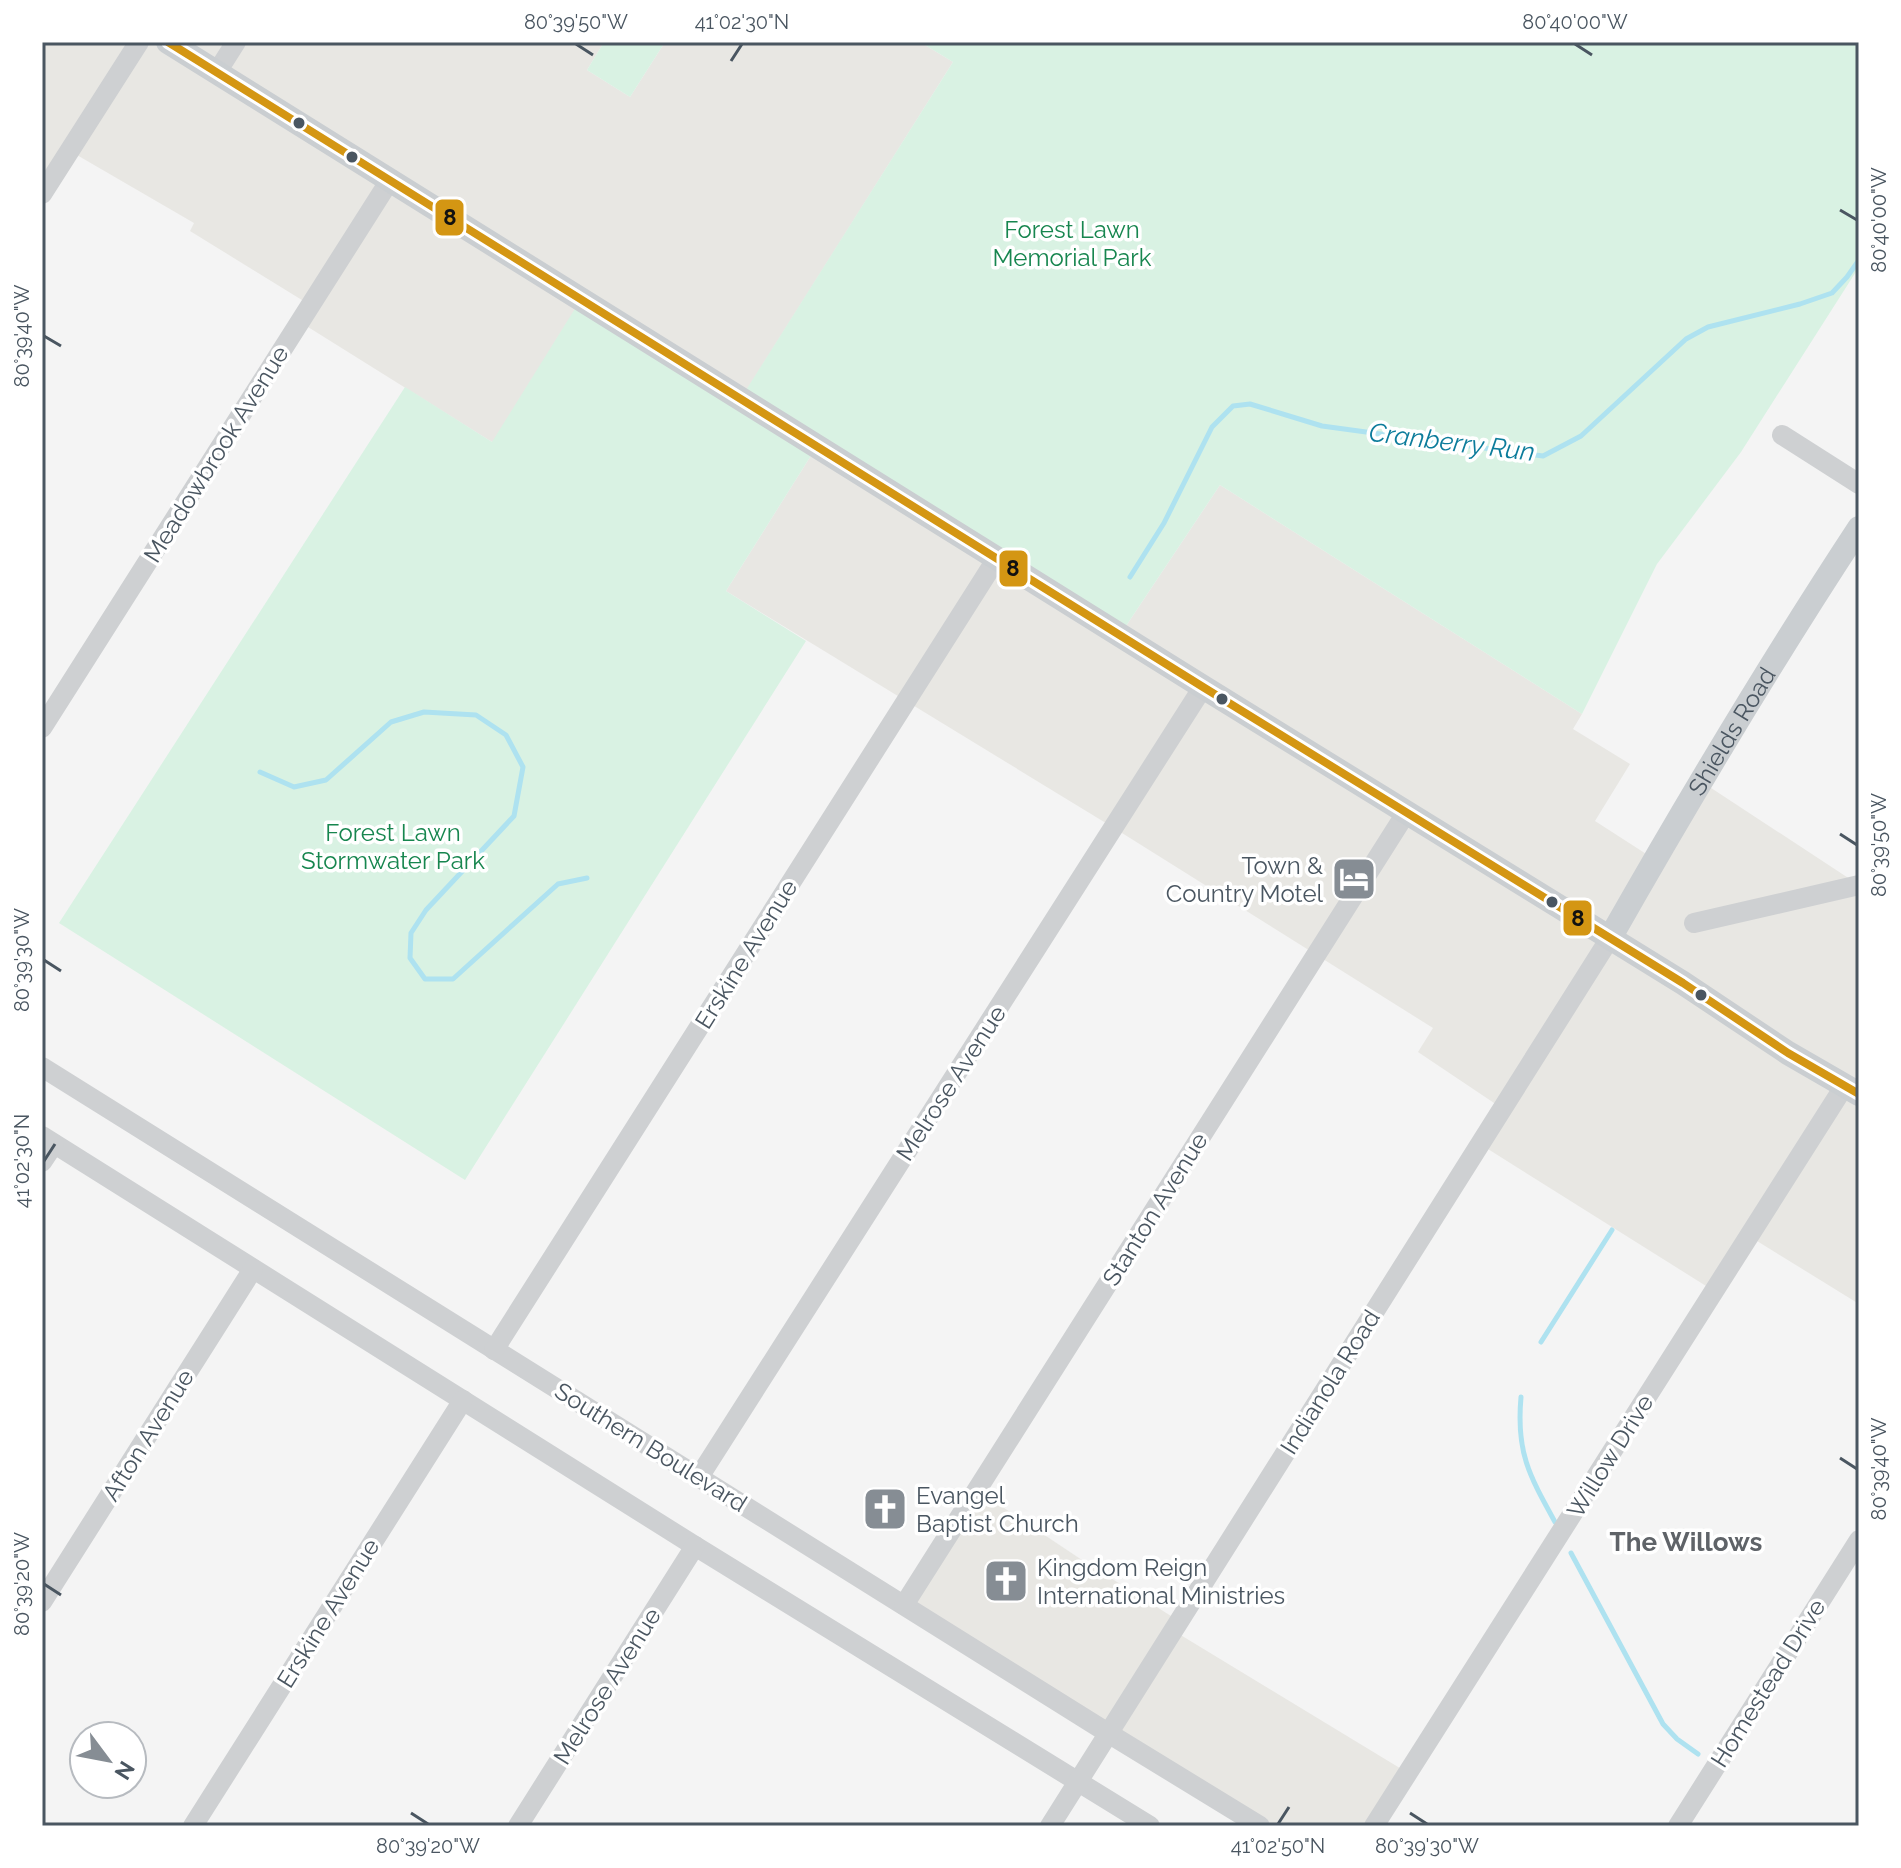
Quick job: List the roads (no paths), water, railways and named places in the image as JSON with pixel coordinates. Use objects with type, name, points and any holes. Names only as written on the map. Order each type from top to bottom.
[{"type":"main road","points":[[168,42],[1683,983],[1776,1046],[1852,1090]]},
{"type":"main road","name":"Shields Road","points":[[1610,938],[1781,650],[1859,528]]},
{"type":"street","points":[[42,194],[139,42]]},
{"type":"street","points":[[217,72],[236,42]]},
{"type":"street","name":"Meadowbrook Avenue","points":[[42,728],[390,180]]},
{"type":"street","points":[[1782,435],[1859,484]]},
{"type":"street","name":"Erskine Avenue","points":[[494,1350],[997,558]]},
{"type":"street","name":"Melrose Avenue","points":[[699,1477],[1203,687]]},
{"type":"street","name":"Stanton Avenue","points":[[904,1605],[1406,813]]},
{"type":"street","points":[[1694,923],[1859,885]]},
{"type":"street","name":"Indianola Road","points":[[1050,1826],[1610,938]]},
{"type":"street","name":"Southern Boulevard","points":[[42,1067],[1260,1826]]},
{"type":"street","name":"Willow Drive","points":[[1374,1826],[1852,1090]]},
{"type":"street","points":[[42,1162],[48,1140],[695,1546],[1150,1826]]},
{"type":"street","name":"Afton Avenue","points":[[42,1602],[253,1269]]},
{"type":"street","name":"Erskine Avenue","points":[[193,1826],[463,1400]]},
{"type":"street","name":"Homestead Drive","points":[[1678,1826],[1859,1540]]},
{"type":"street","name":"Melrose Avenue","points":[[518,1826],[695,1546]]},
{"type":"waterway","name":"Cranberry Run","points":[[1130,577],[1164,523],[1212,427],[1233,406],[1250,404],[1322,426],[1543,456],[1581,436],[1686,339],[1708,327],[1832,293],[1859,260]]},
{"type":"waterway","name":"Cranberry Run","points":[[260,772],[294,787],[326,780],[391,722],[424,712],[476,715],[506,735],[523,767],[514,816],[426,910],[411,933],[410,958],[425,979],[453,979],[558,884],[587,878]]},
{"type":"waterway","points":[[1541,1342],[1612,1230]]},
{"type":"waterway","points":[[1521,1397],[1521,1433],[1526,1462],[1555,1522]]},
{"type":"waterway","points":[[1571,1553],[1663,1724],[1698,1754]]},
{"type":"place","name":"Town & Country Motel","points":[[1354,879]]},
{"type":"place","name":"Evangel Baptist Church","points":[[885,1509]]},
{"type":"place","name":"Kingdom Reign International Ministries","points":[[1006,1581]]},
{"type":"district","name":"The Willows","points":[[1686,1542]]},
{"type":"park label","name":"Forest Lawn Memorial Park","points":[[1072,243]]},
{"type":"park label","name":"Forest Lawn Stormwater Park","points":[[393,846]]}]
